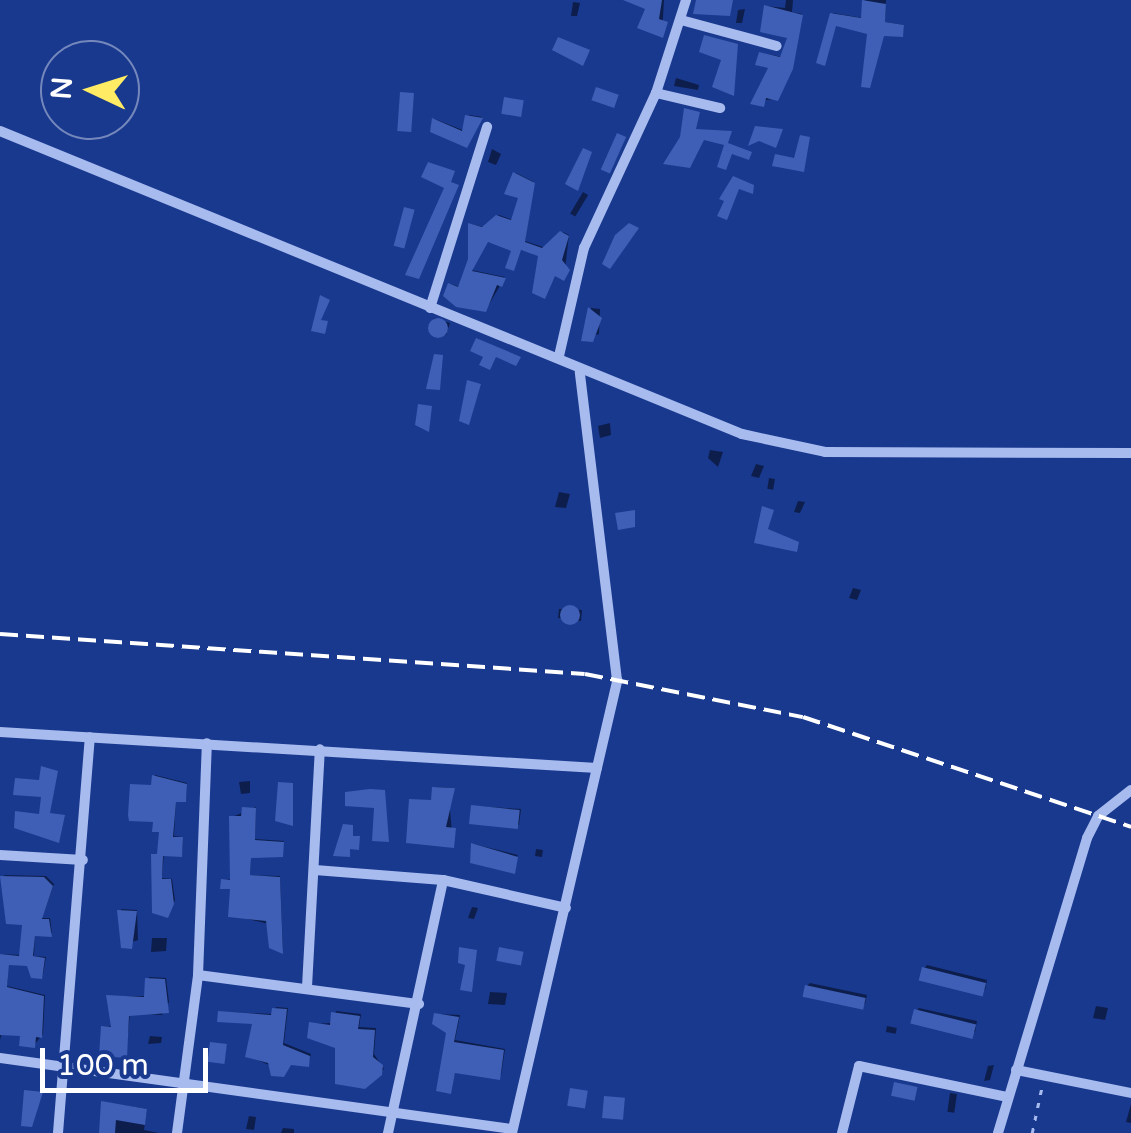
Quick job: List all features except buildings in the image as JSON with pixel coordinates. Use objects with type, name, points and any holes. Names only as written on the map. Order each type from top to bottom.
[{"type":"street","points":[[559,356],[584,248],[656,93],[686,0]]},
{"type":"street","points":[[681,20],[778,46]]},
{"type":"street","points":[[656,93],[720,108]]},
{"type":"street","points":[[430,308],[488,127]]},
{"type":"street","points":[[0,130],[430,308],[559,356],[580,372],[742,434],[807,449],[1131,453]]},
{"type":"street","points":[[0,1058],[512,1131],[618,668],[580,372]]},
{"type":"street","points":[[0,732],[597,768]]},
{"type":"street","points":[[58,1133],[68,1067],[90,737]]},
{"type":"street","points":[[177,1133],[198,975],[207,743]]},
{"type":"street","points":[[307,987],[320,749]]},
{"type":"street","points":[[998,1133],[1087,838],[1098,816],[1131,790]]},
{"type":"street","points":[[0,855],[84,860]]},
{"type":"street","points":[[315,870],[443,880],[566,908]]},
{"type":"street","points":[[388,1133],[443,880]]},
{"type":"street","points":[[198,975],[418,1004]]},
{"type":"street","points":[[842,1133],[860,1066],[1008,1096]]},
{"type":"street","points":[[1016,1070],[1131,1093]]},
{"type":"path","points":[[1032,1133],[1045,1076]]},
{"type":"railway","points":[[0,634],[585,674],[803,717],[1131,827]]}]
